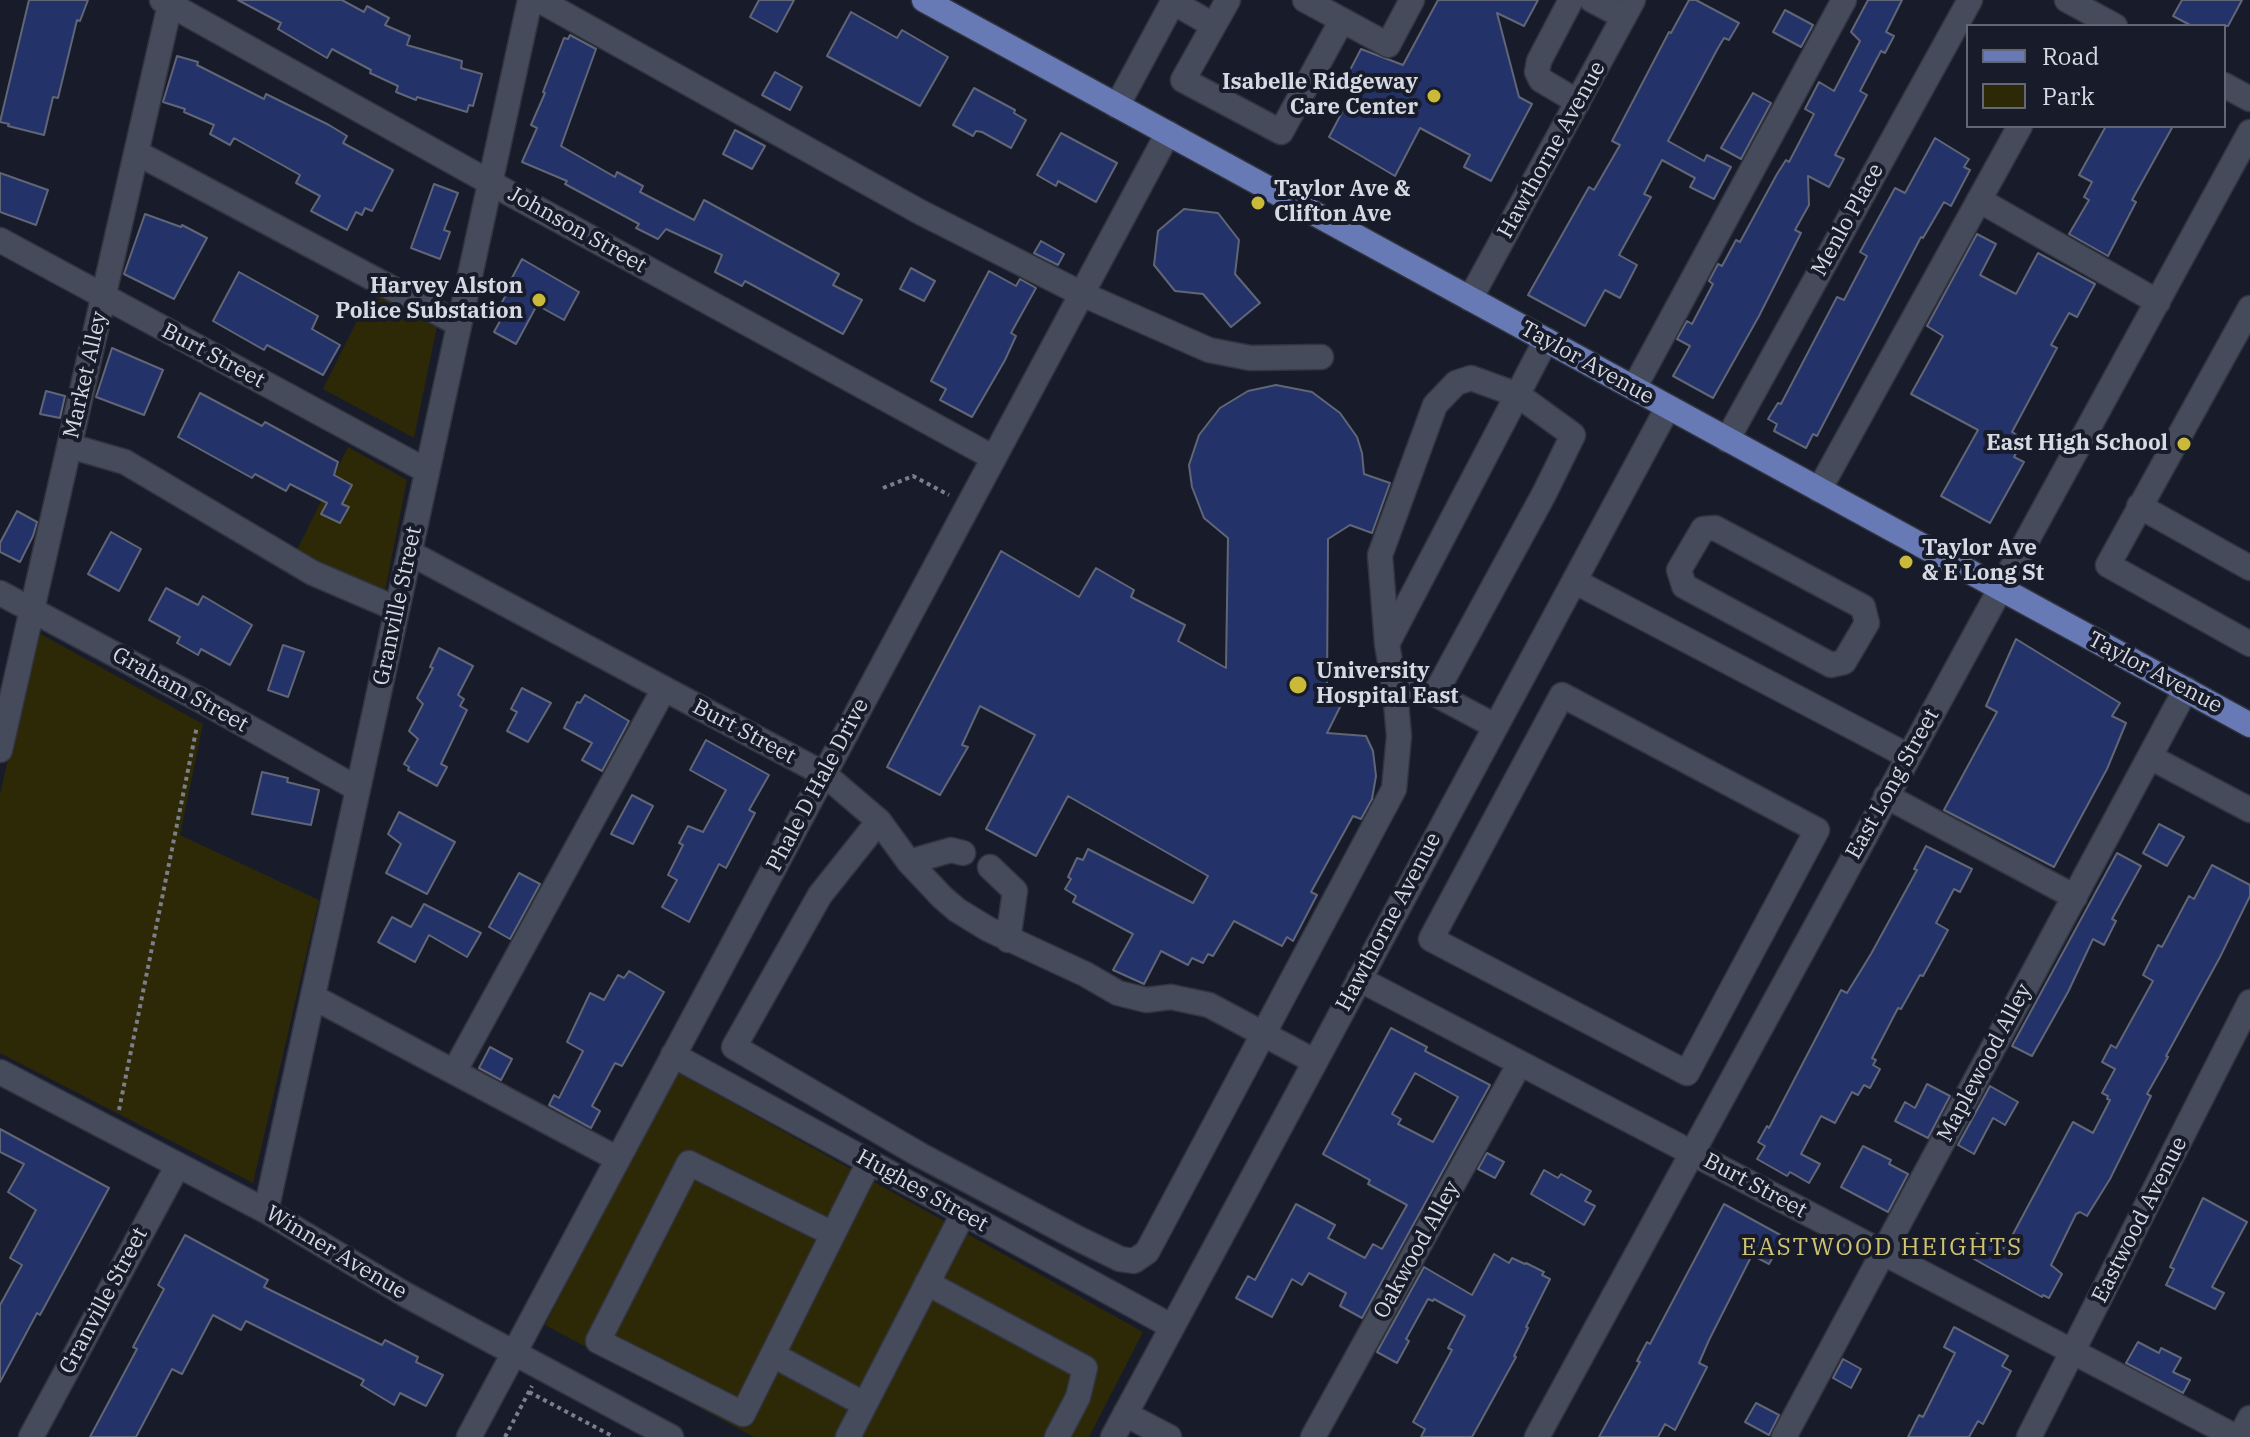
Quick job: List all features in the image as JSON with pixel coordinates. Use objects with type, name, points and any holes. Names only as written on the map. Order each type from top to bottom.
[{"type":"main road","name":"Taylor Avenue","points":[[937,3],[1117,106],[2250,725]]},
{"type":"street","name":"Granville Street","points":[[266,1211],[530,0]]},
{"type":"street","points":[[539,0],[920,212],[1082,294],[1209,350],[1250,358],[1321,357]]},
{"type":"street","points":[[1228,0],[1183,80],[1281,132],[1342,20]]},
{"type":"street","points":[[1305,0],[1388,45],[1412,0]]},
{"type":"street","points":[[1571,0],[1539,61],[1537,72],[1541,80],[1578,102]]},
{"type":"street","points":[[1592,0],[1629,9]]},
{"type":"street","points":[[1634,388],[1844,0]]},
{"type":"street","name":"Menlo Place","points":[[1727,440],[1970,0]]},
{"type":"street","name":"Johnson Street","points":[[168,1],[994,458]]},
{"type":"street","name":"Market Alley","points":[[0,750],[137,153],[168,1]]},
{"type":"street","points":[[1117,106],[1174,1],[1213,25]]},
{"type":"street","points":[[2076,8],[2111,24]]},
{"type":"street","name":"Hawthorne Avenue","points":[[1470,299],[1629,9]]},
{"type":"street","points":[[2226,86],[2250,99]]},
{"type":"street","points":[[1819,490],[2019,128]]},
{"type":"street","name":"East Long Street","points":[[1537,1437],[2250,132]]},
{"type":"street","name":"Phale D Hale Drive","points":[[469,1437],[1168,133]]},
{"type":"street","points":[[137,153],[459,324]]},
{"type":"street","points":[[1979,200],[2158,302]]},
{"type":"street","name":"Burt Street","points":[[0,240],[427,471]]},
{"type":"street","points":[[2250,308],[2108,565],[2250,644]]},
{"type":"street","points":[[1387,644],[1546,340]]},
{"type":"street","points":[[879,821],[820,895],[734,1047],[911,1149],[1077,1238],[1120,1259],[1134,1261],[1147,1252],[1394,789],[1399,736],[1380,555],[1435,405],[1456,383],[1471,378],[1518,395],[1573,435],[1435,694]]},
{"type":"street","name":"Hawthorne Avenue","points":[[1113,1437],[1668,407]]},
{"type":"street","points":[[70,446],[125,462],[313,573],[397,609]]},
{"type":"street","points":[[2139,506],[2250,568]]},
{"type":"street","points":[[1715,528],[1863,607],[1867,623],[1844,662],[1831,665],[1756,625],[1684,586],[1679,570],[1703,529],[1715,528]]},
{"type":"street","name":"Burt Street","points":[[410,553],[824,774],[879,821],[909,862],[957,910],[1008,940],[1085,974],[1118,993],[1146,1000],[1171,997],[1209,1005],[1314,1061]]},
{"type":"street","points":[[1574,581],[1908,756]]},
{"type":"street","name":"Graham Street","points":[[0,593],[358,789]]},
{"type":"street","points":[[454,1072],[664,689]]},
{"type":"street","name":"Maplewood Alley","points":[[1784,1437],[2186,689]]},
{"type":"street","points":[[1395,691],[1435,694],[1495,726]]},
{"type":"street","points":[[1562,695],[1817,830],[1687,1073],[1558,1006],[1431,939],[1562,695]]},
{"type":"street","points":[[2150,757],[2250,810]]},
{"type":"street","points":[[1886,796],[2075,897]]},
{"type":"street","points":[[909,862],[951,850],[963,853]]},
{"type":"street","points":[[990,867],[1015,891],[1008,940]]},
{"type":"street","name":"Burt Street","points":[[1359,979],[2238,1437]]},
{"type":"street","points":[[313,997],[618,1159]]},
{"type":"street","name":"Eastwood Avenue","points":[[2029,1437],[2250,1002]]},
{"type":"street","name":"Hughes Street","points":[[673,1055],[1171,1326]]},
{"type":"street","name":"Oakwood Alley","points":[[1313,1437],[1520,1063]]},
{"type":"street","name":"Winner Avenue","points":[[0,1072],[266,1211],[513,1355],[671,1437]]},
{"type":"street","points":[[833,1234],[689,1163],[598,1341],[743,1414],[773,1355],[869,1162]]},
{"type":"street","name":"Granville Street","points":[[31,1437],[178,1165]]},
{"type":"street","points":[[848,1437],[963,1214]]},
{"type":"street","points":[[927,1283],[1085,1368],[1078,1397],[1057,1437]]},
{"type":"street","points":[[773,1355],[864,1404]]},
{"type":"street","points":[[1125,1414],[1169,1437]]},
{"type":"street","points":[[2238,1437],[2250,1418]]},
{"type":"path","points":[[883,488],[913,476],[969,504]]},
{"type":"path","points":[[114,1132],[202,701]]},
{"type":"path","points":[[529,1392],[614,1437]]},
{"type":"green space","points":[[375,285],[438,321],[414,438],[323,389]]},
{"type":"green space","points":[[348,447],[407,480],[381,611],[291,562]]},
{"type":"green space","points":[[37,632],[203,724],[180,835],[319,900],[253,1183],[0,1053],[0,794]]},
{"type":"green space","points":[[677,1072],[1143,1332],[1089,1437],[754,1437],[545,1325],[620,1176]]},
{"type":"building","points":[[29,0],[88,0],[80,21],[77,20],[58,98],[53,97],[44,135],[0,122]]},
{"type":"building","points":[[238,0],[342,0],[364,12],[367,6],[389,18],[385,25],[410,36],[407,45],[462,61],[461,68],[482,74],[473,106],[469,105],[467,112],[396,92],[398,86],[370,73],[371,70],[332,49],[327,58],[278,29],[281,23]]},
{"type":"building","points":[[759,0],[794,0],[777,32],[750,17]]},
{"type":"building","name":"Isabelle Ridgeway Care Center","points":[[1438,0],[1538,0],[1524,26],[1497,13],[1519,97],[1532,104],[1491,181],[1464,167],[1470,155],[1420,128],[1395,176],[1329,137],[1359,80],[1348,74],[1361,49],[1403,65]]},
{"type":"building","points":[[1689,0],[1696,0],[1739,23],[1729,40],[1724,38],[1668,141],[1704,161],[1707,155],[1731,167],[1714,199],[1690,187],[1695,178],[1662,160],[1644,194],[1651,197],[1619,255],[1637,265],[1620,298],[1605,290],[1585,326],[1528,295],[1589,187],[1594,190],[1620,145],[1612,141]]},
{"type":"building","points":[[1868,0],[1902,0],[1886,32],[1894,36],[1885,53],[1881,51],[1860,91],[1867,95],[1835,155],[1844,159],[1829,187],[1808,176],[1809,205],[1795,230],[1801,233],[1713,398],[1673,376],[1690,346],[1677,339],[1687,321],[1692,324],[1713,284],[1709,281],[1718,264],[1722,266],[1736,240],[1740,242],[1777,174],[1786,160],[1789,162],[1814,114],[1805,109],[1819,82],[1834,91],[1860,41],[1851,32]]},
{"type":"building","points":[[2182,0],[2242,0],[2228,26],[2188,24],[2173,16]]},
{"type":"building","points":[[1785,10],[1813,25],[1801,47],[1773,32]]},
{"type":"building","points":[[851,12],[897,38],[902,30],[948,57],[920,106],[827,56]]},
{"type":"building","points":[[570,35],[596,49],[561,146],[615,177],[617,172],[643,186],[640,192],[694,220],[704,200],[839,274],[833,285],[862,300],[843,334],[745,281],[742,286],[715,272],[722,255],[666,229],[658,239],[636,228],[639,224],[565,184],[567,181],[522,162],[537,128],[531,125],[543,92],[564,38],[568,39]]},
{"type":"building","points":[[177,56],[198,62],[197,65],[264,99],[266,94],[329,125],[347,136],[343,143],[393,170],[372,211],[365,208],[362,215],[356,212],[347,230],[311,211],[320,196],[296,183],[300,175],[234,138],[230,145],[210,134],[214,125],[184,112],[185,109],[163,102]]},
{"type":"building","points":[[775,72],[802,87],[790,110],[762,95]]},
{"type":"building","points":[[974,88],[1015,110],[1014,113],[1026,120],[1011,148],[982,132],[976,131],[973,136],[953,125]]},
{"type":"building","points":[[1753,93],[1771,103],[1741,159],[1721,148]]},
{"type":"building","points":[[2105,128],[2172,128],[2132,200],[2136,202],[2108,256],[2069,234],[2089,200],[2084,197],[2092,182],[2079,175]]},
{"type":"building","points":[[735,130],[765,146],[752,169],[723,154]]},
{"type":"building","points":[[1061,133],[1117,163],[1096,202],[1058,181],[1056,186],[1037,175]]},
{"type":"building","points":[[1935,138],[1969,159],[1964,167],[1970,170],[1951,206],[1944,202],[1921,237],[1817,436],[1813,434],[1806,448],[1774,431],[1777,424],[1768,419],[1778,403],[1781,404],[1837,297],[1844,300],[1867,256],[1860,252],[1895,188],[1905,193]]},
{"type":"building","points":[[0,173],[48,190],[36,225],[0,212]]},
{"type":"building","points":[[434,184],[458,193],[444,230],[450,232],[440,259],[411,248]]},
{"type":"building","points":[[1184,209],[1218,213],[1239,240],[1235,274],[1260,303],[1231,327],[1203,294],[1175,291],[1154,265],[1158,231]]},
{"type":"building","points":[[145,214],[182,225],[207,238],[174,299],[124,274]]},
{"type":"building","points":[[1977,234],[1996,244],[1980,275],[2016,294],[2038,253],[2095,284],[2077,317],[2069,313],[2051,345],[2057,348],[2012,432],[2024,439],[2014,457],[2024,462],[1990,523],[1941,496],[1978,430],[1911,394],[1943,336],[1927,326]]},
{"type":"building","points":[[1041,241],[1064,254],[1058,265],[1034,253]]},
{"type":"building","name":"Harvey Alston Police Substation","points":[[522,259],[579,292],[564,320],[537,305],[516,344],[494,332],[505,312],[499,308],[508,291],[506,289]]},
{"type":"building","points":[[911,268],[935,281],[924,301],[900,289]]},
{"type":"building","points":[[989,271],[1016,286],[1020,279],[1036,288],[1011,333],[1016,336],[1005,360],[972,417],[940,400],[946,389],[931,381]]},
{"type":"building","points":[[239,272],[318,316],[312,329],[340,345],[323,375],[267,345],[264,350],[213,321]]},
{"type":"building","points":[[112,348],[163,370],[144,415],[96,397]]},
{"type":"building","points":[[1276,385],[1312,392],[1340,413],[1357,437],[1364,474],[1390,483],[1372,533],[1350,525],[1328,539],[1327,690],[1344,699],[1327,733],[1366,736],[1373,751],[1376,776],[1372,799],[1361,819],[1353,816],[1311,892],[1317,895],[1293,941],[1287,937],[1282,946],[1234,921],[1213,956],[1208,954],[1203,963],[1192,958],[1188,965],[1161,951],[1144,984],[1113,970],[1133,934],[1073,902],[1076,896],[1065,889],[1077,858],[1083,860],[1088,849],[1193,903],[1208,876],[1068,796],[1036,856],[986,829],[1035,735],[980,706],[962,745],[968,747],[940,795],[887,767],[1001,551],[1079,597],[1096,568],[1134,590],[1131,597],[1185,625],[1178,641],[1226,668],[1228,538],[1204,518],[1192,487],[1189,465],[1199,435],[1220,408],[1248,391]]},
{"type":"building","points":[[46,391],[65,396],[60,418],[40,414]]},
{"type":"building","points":[[200,393],[262,426],[265,422],[338,462],[334,475],[352,485],[342,504],[349,507],[340,523],[321,514],[327,503],[290,484],[286,491],[255,474],[252,478],[178,437]]},
{"type":"building","points":[[17,511],[37,522],[20,562],[0,552],[0,543]]},
{"type":"building","points":[[111,532],[141,549],[119,591],[88,574]]},
{"type":"building","points":[[166,588],[198,605],[203,596],[252,625],[230,665],[201,649],[198,655],[177,643],[180,637],[149,620]]},
{"type":"building","points":[[2016,639],[2120,703],[2112,716],[2126,723],[2107,769],[2054,867],[1944,810],[1997,712],[1986,706]]},
{"type":"building","points":[[283,645],[304,652],[288,697],[268,690]]},
{"type":"building","points":[[439,648],[473,666],[458,695],[464,699],[460,706],[467,710],[441,764],[447,767],[437,786],[408,770],[409,767],[404,764],[418,739],[409,731],[423,704],[417,698],[433,668],[430,667]]},
{"type":"building","points":[[522,688],[551,703],[528,742],[507,731],[517,712],[511,709]]},
{"type":"building","points":[[585,695],[629,721],[602,771],[582,760],[592,743],[564,728],[577,702],[580,703]]},
{"type":"building","points":[[706,740],[769,775],[749,810],[755,813],[726,868],[719,864],[689,922],[662,907],[677,880],[668,875],[683,845],[679,843],[688,826],[703,832],[726,790],[690,770]]},
{"type":"building","points":[[262,772],[319,790],[311,825],[252,814]]},
{"type":"building","points":[[632,795],[653,806],[633,844],[611,834]]},
{"type":"building","points":[[399,812],[455,842],[427,894],[386,873],[401,844],[388,834]]},
{"type":"building","points":[[2159,824],[2184,837],[2167,866],[2143,853]]},
{"type":"building","points":[[1926,846],[1972,869],[1960,892],[1954,889],[1936,923],[1948,930],[1923,976],[1920,975],[1901,1009],[1898,1008],[1872,1058],[1876,1060],[1873,1065],[1880,1069],[1870,1088],[1864,1085],[1858,1095],[1852,1092],[1835,1123],[1821,1116],[1801,1154],[1820,1164],[1809,1183],[1790,1172],[1787,1176],[1757,1159],[1765,1146],[1758,1142],[1767,1126],[1769,1128],[1841,990],[1847,993],[1871,954],[1917,870],[1914,869]]},
{"type":"building","points":[[2117,853],[2141,866],[2112,919],[2116,921],[2104,945],[2093,939],[2032,1056],[2012,1046]]},
{"type":"building","points":[[2212,865],[2250,885],[2250,896],[2147,1094],[2151,1096],[2110,1179],[2087,1216],[2080,1212],[2076,1214],[2051,1265],[2062,1274],[2049,1298],[2042,1297],[1965,1254],[1977,1233],[2005,1249],[2073,1122],[2093,1133],[2110,1100],[2102,1093],[2115,1069],[2102,1062],[2111,1045],[2116,1048],[2153,981],[2143,975],[2158,945],[2162,947],[2189,896],[2194,899]]},
{"type":"building","points":[[519,873],[540,884],[510,939],[489,927]]},
{"type":"building","points":[[424,904],[481,933],[467,957],[429,935],[415,962],[378,942],[392,917],[411,927]]},
{"type":"building","points":[[629,971],[664,992],[622,1066],[615,1063],[592,1106],[600,1111],[591,1128],[549,1105],[554,1095],[559,1098],[583,1051],[567,1042],[590,993],[604,1000],[618,975],[624,978]]},
{"type":"building","points":[[1391,1028],[1427,1047],[1425,1051],[1490,1085],[1362,1318],[1340,1306],[1346,1293],[1309,1273],[1302,1285],[1292,1279],[1272,1317],[1236,1298],[1248,1276],[1255,1280],[1296,1204],[1335,1225],[1328,1238],[1365,1258],[1373,1244],[1382,1249],[1407,1205],[1323,1154]],"holes":[[[1415,1073],[1458,1097],[1433,1142],[1398,1124],[1401,1119],[1392,1114]]]},
{"type":"building","points":[[490,1047],[512,1059],[501,1080],[479,1068]]},
{"type":"building","points":[[1927,1084],[1950,1096],[1928,1138],[1895,1121],[1905,1102],[1915,1108]]},
{"type":"building","points":[[1990,1086],[2018,1102],[2005,1125],[1993,1118],[1974,1154],[1958,1145]]},
{"type":"building","points":[[0,1129],[109,1188],[0,1382],[0,1305],[22,1265],[10,1258],[36,1210],[8,1192],[24,1164],[0,1152]]},
{"type":"building","points":[[1863,1146],[1891,1160],[1889,1164],[1908,1174],[1888,1212],[1841,1187]]},
{"type":"building","points":[[1487,1153],[1504,1162],[1495,1178],[1478,1169]]},
{"type":"building","points":[[1544,1170],[1558,1178],[1561,1174],[1591,1191],[1585,1201],[1595,1206],[1584,1225],[1531,1194]]},
{"type":"building","points":[[2203,1198],[2247,1222],[2212,1287],[2224,1293],[2215,1309],[2166,1285],[2174,1269],[2170,1267]]},
{"type":"building","points":[[1724,1204],[1784,1237],[1769,1264],[1752,1255],[1709,1340],[1699,1363],[1707,1367],[1675,1430],[1665,1424],[1658,1437],[1599,1437],[1640,1362],[1637,1361],[1647,1342],[1650,1344]]},
{"type":"building","points":[[185,1235],[268,1280],[264,1287],[382,1345],[385,1340],[418,1357],[416,1362],[443,1375],[426,1406],[400,1393],[394,1405],[361,1385],[364,1380],[246,1321],[241,1330],[213,1315],[182,1374],[172,1369],[136,1437],[90,1437],[137,1349],[133,1347],[164,1289],[158,1285]]},
{"type":"building","points":[[1494,1254],[1509,1263],[1512,1258],[1526,1263],[1544,1272],[1542,1275],[1550,1279],[1526,1327],[1516,1357],[1472,1437],[1421,1437],[1425,1429],[1413,1422],[1452,1350],[1448,1348],[1465,1316],[1434,1299],[1428,1299],[1397,1363],[1377,1352],[1424,1267],[1472,1295]]},
{"type":"building","points":[[1954,1327],[2008,1356],[2002,1366],[2011,1371],[1983,1424],[1978,1421],[1969,1437],[1908,1437],[1919,1415],[1923,1417],[1955,1353],[1944,1347]]},
{"type":"building","points":[[2138,1342],[2159,1353],[2161,1348],[2181,1358],[2173,1372],[2190,1380],[2183,1393],[2126,1363]]},
{"type":"building","points":[[1843,1359],[1861,1369],[1851,1388],[1833,1378]]},
{"type":"building","points":[[1756,1403],[1779,1415],[1769,1435],[1745,1422]]},
{"type":"place","name":"Isabelle Ridgeway Care Center","points":[[1434,96]]},
{"type":"place","name":"Taylor Ave & Clifton Ave","points":[[1258,203]]},
{"type":"place","name":"Harvey Alston Police Substation","points":[[539,300]]},
{"type":"place","name":"East High School","points":[[2184,444]]},
{"type":"place","name":"Taylor Ave & E Long St","points":[[1906,562]]},
{"type":"place","name":"University Hospital East","points":[[1298,685]]},
{"type":"district","name":"EASTWOOD HEIGHTS","points":[[1882,1248]]}]
